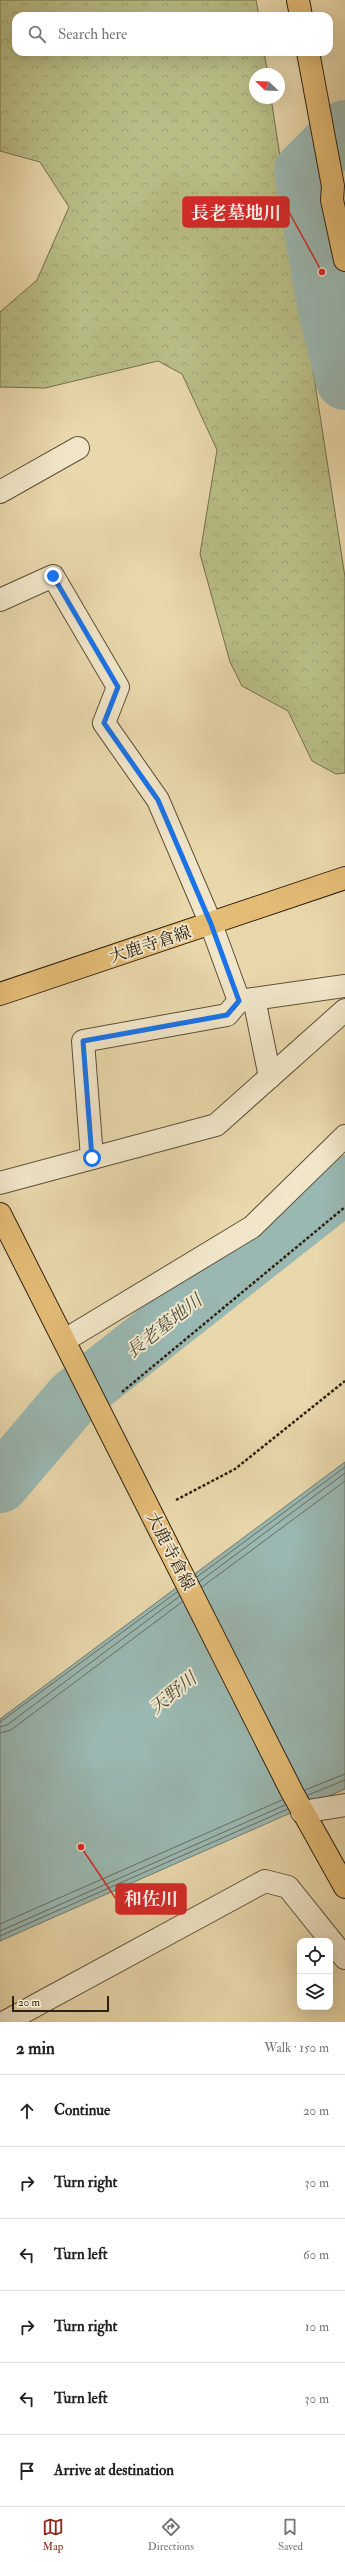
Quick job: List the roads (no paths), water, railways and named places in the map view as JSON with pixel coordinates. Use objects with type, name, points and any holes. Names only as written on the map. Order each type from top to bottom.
[{"type":"main road","points":[[298,0],[300,12]]},
{"type":"main road","points":[[309,56],[333,186],[332,200],[345,260]]},
{"type":"main road","name":"大鹿寺倉線","points":[[0,994],[345,878]]},
{"type":"main road","name":"大鹿寺倉線","points":[[0,1214],[152,1512],[302,1812],[345,1887]]},
{"type":"street","points":[[0,492],[78,448]]},
{"type":"street","points":[[0,600],[53,576],[118,687],[104,723],[158,800],[211,924],[246,1000],[270,1077]]},
{"type":"street","points":[[92,1158],[83,1041],[227,1015],[246,1000],[345,986]]},
{"type":"street","points":[[0,1183],[216,1125],[345,1010]]},
{"type":"street","points":[[65,1340],[252,1227],[345,1136]]},
{"type":"street","points":[[302,1812],[345,1805]]},
{"type":"street","points":[[5,2022],[265,1881],[288,1887],[345,1958]]},
{"type":"water","name":"天野川","points":[[345,1462],[345,1789],[0,1941],[0,1719]]},
{"type":"waterway","name":"長老墓地川","points":[[345,129],[303,171],[327,310],[345,381]]},
{"type":"waterway","name":"長老墓地川","points":[[0,1484],[73,1398],[345,1184]]},
{"type":"place","name":"長老墓地川","points":[[322,272]]},
{"type":"place","name":"和佐川","points":[[81,1847]]}]
